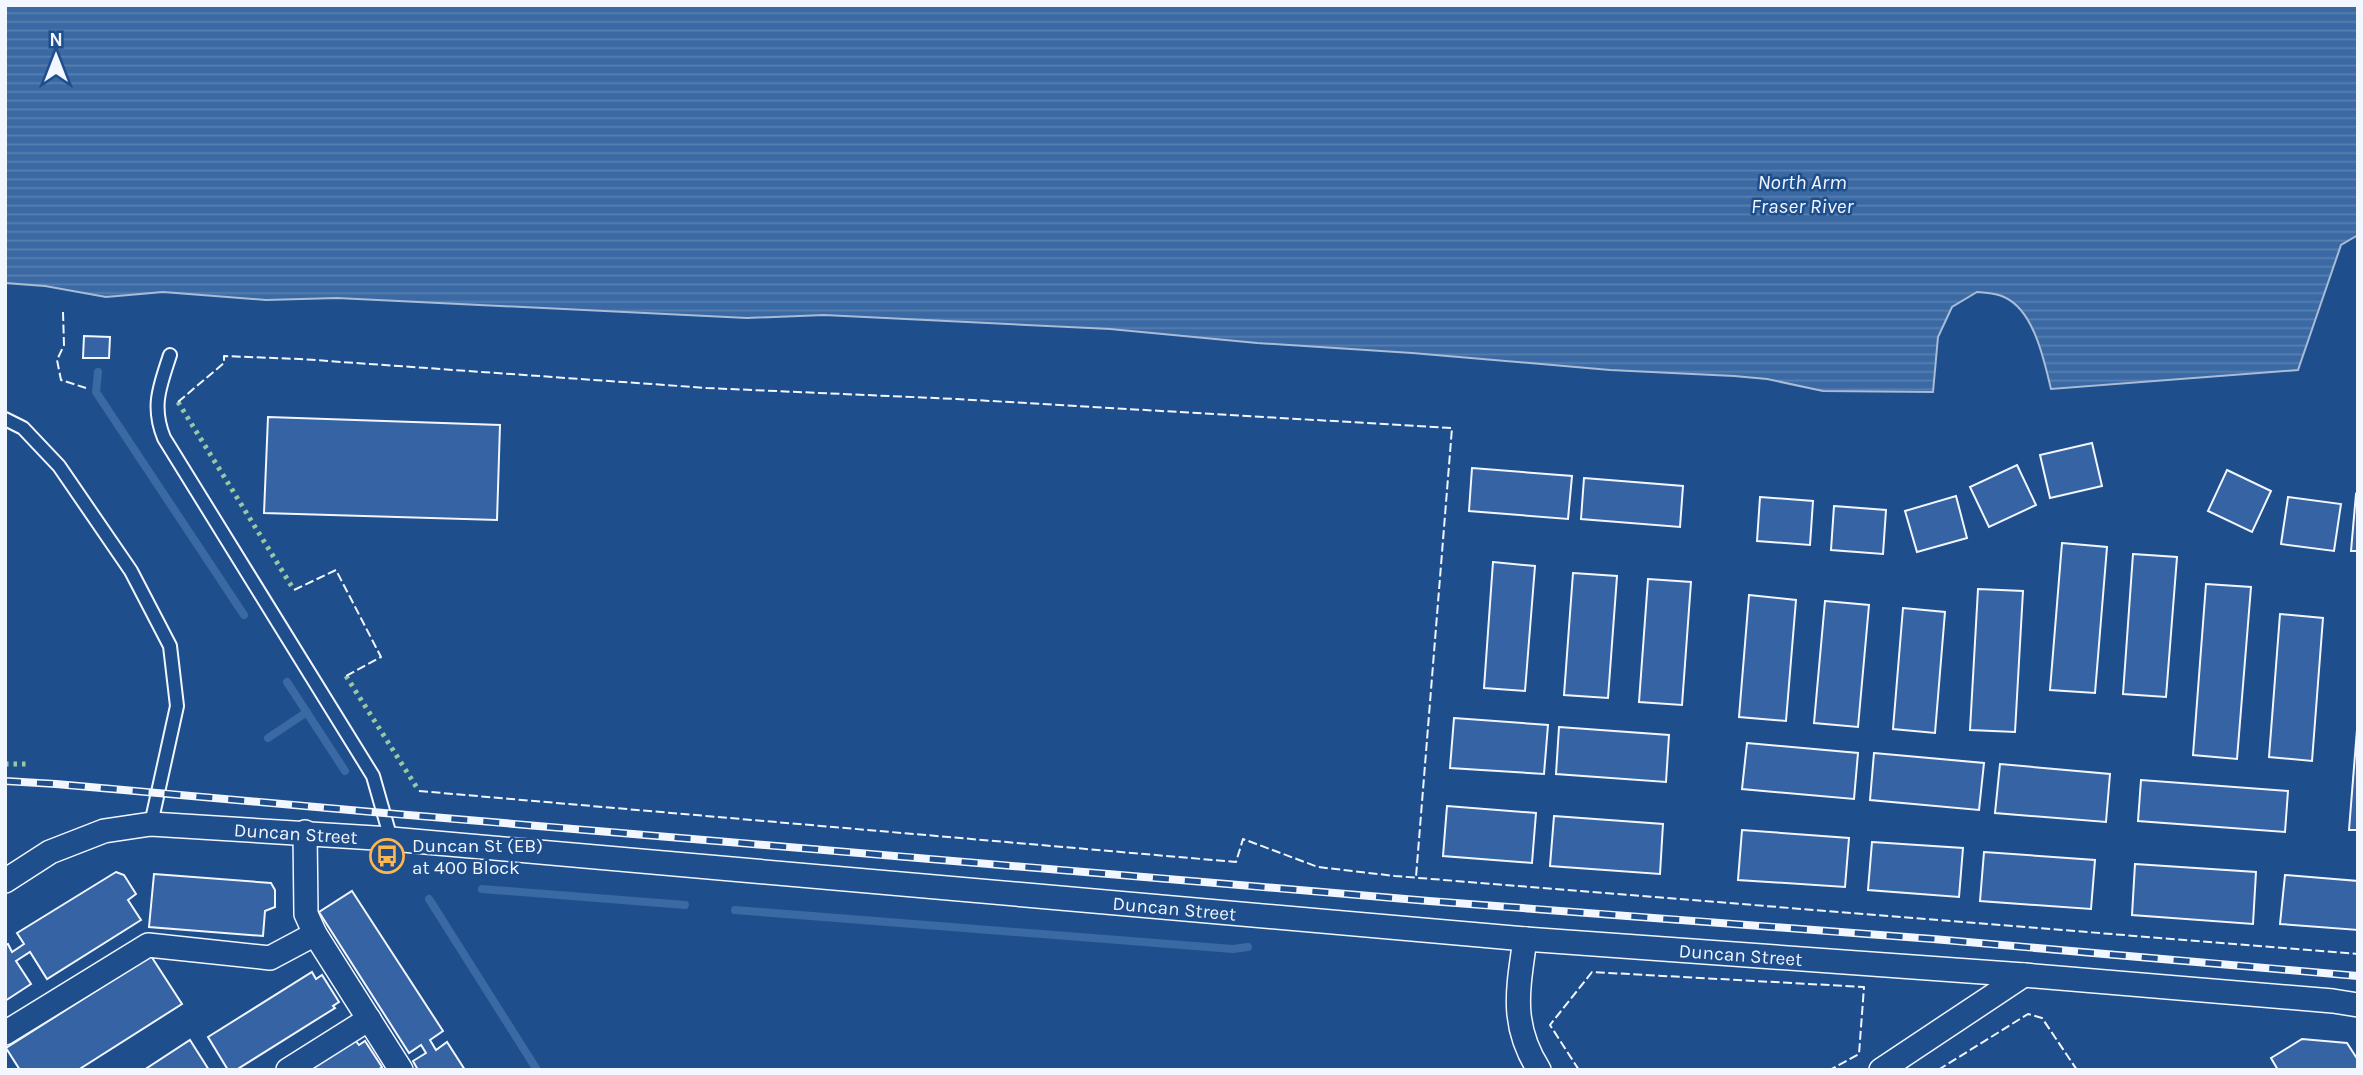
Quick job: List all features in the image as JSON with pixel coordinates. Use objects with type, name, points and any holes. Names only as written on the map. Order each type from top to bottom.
[{"type":"street","name":"Duncan Street","points":[[5,881],[50,852],[104,831],[151,824],[305,832],[1525,939],[2024,975],[2358,1005]]},
{"type":"street","points":[[305,832],[306,914],[401,1070]]},
{"type":"street","points":[[5,1033],[148,945],[270,958],[316,934]]},
{"type":"street","points":[[1525,939],[1517,996],[1519,1026],[1539,1070]]},
{"type":"street","points":[[1881,1070],[2024,975]]},
{"type":"street","points":[[288,1070],[369,1019]]},
{"type":"lane","points":[[170,355],[157,396],[158,423],[164,438],[373,776],[391,839]]},
{"type":"lane","points":[[5,419],[23,428],[59,466],[131,571],[170,646],[177,706],[151,824]]},
{"type":"water","name":"North Arm Fraser River","points":[[5,5],[2358,5],[2358,235],[2341,245],[2298,370],[2051,389],[2036,337],[2023,313],[2004,297],[1977,292],[1952,307],[1938,337],[1933,392],[1823,391],[1767,379],[1734,376],[1610,370],[1110,329],[824,315],[747,318],[337,298],[266,300],[163,292],[106,297],[45,286],[5,283]]},
{"type":"building","points":[[84,336],[110,337],[109,358],[83,358]]},
{"type":"building","points":[[268,417],[500,425],[497,520],[264,513]]},
{"type":"building","points":[[2092,443],[2102,486],[2050,498],[2040,455]]},
{"type":"building","points":[[2017,465],[2036,505],[1989,527],[1970,487]]},
{"type":"building","points":[[1472,468],[1572,476],[1568,519],[1469,511]]},
{"type":"building","points":[[2227,470],[2271,491],[2252,532],[2208,511]]},
{"type":"building","points":[[1584,478],[1683,486],[1680,527],[1581,519]]},
{"type":"building","points":[[2356,494],[2358,551],[2351,551]]},
{"type":"building","points":[[1956,496],[1967,538],[1917,552],[1905,511]]},
{"type":"building","points":[[1760,497],[1813,501],[1810,545],[1757,541]]},
{"type":"building","points":[[2288,497],[2341,504],[2334,551],[2281,544]]},
{"type":"building","points":[[1834,506],[1886,510],[1883,554],[1831,550]]},
{"type":"building","points":[[2062,543],[2107,547],[2095,693],[2050,690]]},
{"type":"building","points":[[2133,554],[2177,557],[2166,697],[2123,694]]},
{"type":"building","points":[[1493,562],[1535,566],[1525,691],[1484,688]]},
{"type":"building","points":[[1573,573],[1617,576],[1608,698],[1564,695]]},
{"type":"building","points":[[1648,579],[1691,582],[1682,705],[1639,702]]},
{"type":"building","points":[[2206,584],[2251,587],[2237,759],[2193,755]]},
{"type":"building","points":[[1978,589],[2023,591],[2015,732],[1970,730]]},
{"type":"building","points":[[1749,595],[1796,600],[1786,721],[1739,717]]},
{"type":"building","points":[[1825,601],[1869,605],[1858,727],[1814,723]]},
{"type":"building","points":[[1903,608],[1945,612],[1935,733],[1893,729]]},
{"type":"building","points":[[2280,614],[2323,618],[2312,761],[2269,757]]},
{"type":"building","points":[[2358,717],[2358,830],[2349,830]]},
{"type":"building","points":[[1454,718],[1548,725],[1544,774],[1450,768]]},
{"type":"building","points":[[1559,727],[1669,735],[1666,782],[1556,774]]},
{"type":"building","points":[[1747,743],[1858,753],[1854,799],[1742,789]]},
{"type":"building","points":[[1874,753],[1984,763],[1979,810],[1870,800]]},
{"type":"building","points":[[2000,764],[2110,774],[2106,822],[1995,813]]},
{"type":"building","points":[[2141,780],[2288,791],[2285,832],[2138,821]]},
{"type":"building","points":[[1447,806],[1536,813],[1532,863],[1443,856]]},
{"type":"building","points":[[1554,816],[1663,824],[1660,874],[1550,866]]},
{"type":"building","points":[[1742,830],[1849,838],[1845,887],[1738,880]]},
{"type":"building","points":[[1872,842],[1963,848],[1959,897],[1868,890]]},
{"type":"building","points":[[1984,852],[2095,860],[2091,909],[1980,901]]},
{"type":"building","points":[[2135,864],[2256,872],[2253,924],[2132,915]]},
{"type":"building","points":[[116,872],[124,875],[136,894],[128,900],[141,920],[47,979],[30,952],[16,961],[31,984],[5,1001],[5,945],[8,944],[12,952],[24,944],[17,933]]},
{"type":"building","points":[[154,874],[271,883],[275,890],[275,907],[265,911],[263,936],[149,927]]},
{"type":"building","points":[[2285,875],[2358,881],[2358,930],[2280,924]]},
{"type":"building","points":[[352,891],[443,1031],[430,1040],[436,1050],[447,1042],[465,1070],[418,1070],[413,1061],[426,1053],[421,1045],[409,1053],[319,912]]},
{"type":"building","points":[[151,956],[182,1004],[78,1070],[20,1070],[6,1048]]},
{"type":"building","points":[[312,972],[316,979],[322,975],[339,1002],[333,1006],[335,1008],[236,1070],[228,1070],[208,1037]]},
{"type":"building","points":[[2302,1039],[2347,1043],[2356,1057],[2358,1056],[2358,1070],[2278,1070],[2271,1058]]},
{"type":"building","points":[[190,1040],[209,1070],[144,1070]]},
{"type":"building","points":[[355,1040],[359,1045],[365,1041],[382,1067],[378,1070],[309,1070]]},
{"type":"waterway","points":[[98,372],[96,392],[244,615]]},
{"type":"waterway","points":[[287,682],[345,771]]},
{"type":"waterway","points":[[268,738],[307,712]]},
{"type":"waterway","points":[[482,889],[685,905]]},
{"type":"waterway","points":[[429,899],[537,1070]]},
{"type":"waterway","points":[[735,910],[1233,949],[1248,947]]},
{"type":"railway","points":[[5,781],[2358,976]]},
{"type":"hedge","points":[[178,402],[294,590]]},
{"type":"hedge","points":[[346,676],[419,791]]},
{"type":"hedge","points":[[5,764],[30,764]]},
{"type":"fence","points":[[63,312],[64,345],[57,360],[61,380],[86,388]]},
{"type":"fence","points":[[178,402],[224,363],[224,356],[707,388],[957,399],[1452,428],[1416,877]]},
{"type":"fence","points":[[294,590],[336,570],[381,657],[346,676]]},
{"type":"fence","points":[[419,791],[1236,862],[1243,839],[1318,867],[1395,876],[2358,954]]},
{"type":"fence","points":[[1579,1070],[1550,1025],[1592,972],[1864,987],[1859,1054],[1830,1070]]},
{"type":"fence","points":[[1938,1070],[2028,1014],[2042,1018],[2077,1070]]},
{"type":"place","name":"Duncan St (EB) at 400 Block","points":[[387,856]]}]
